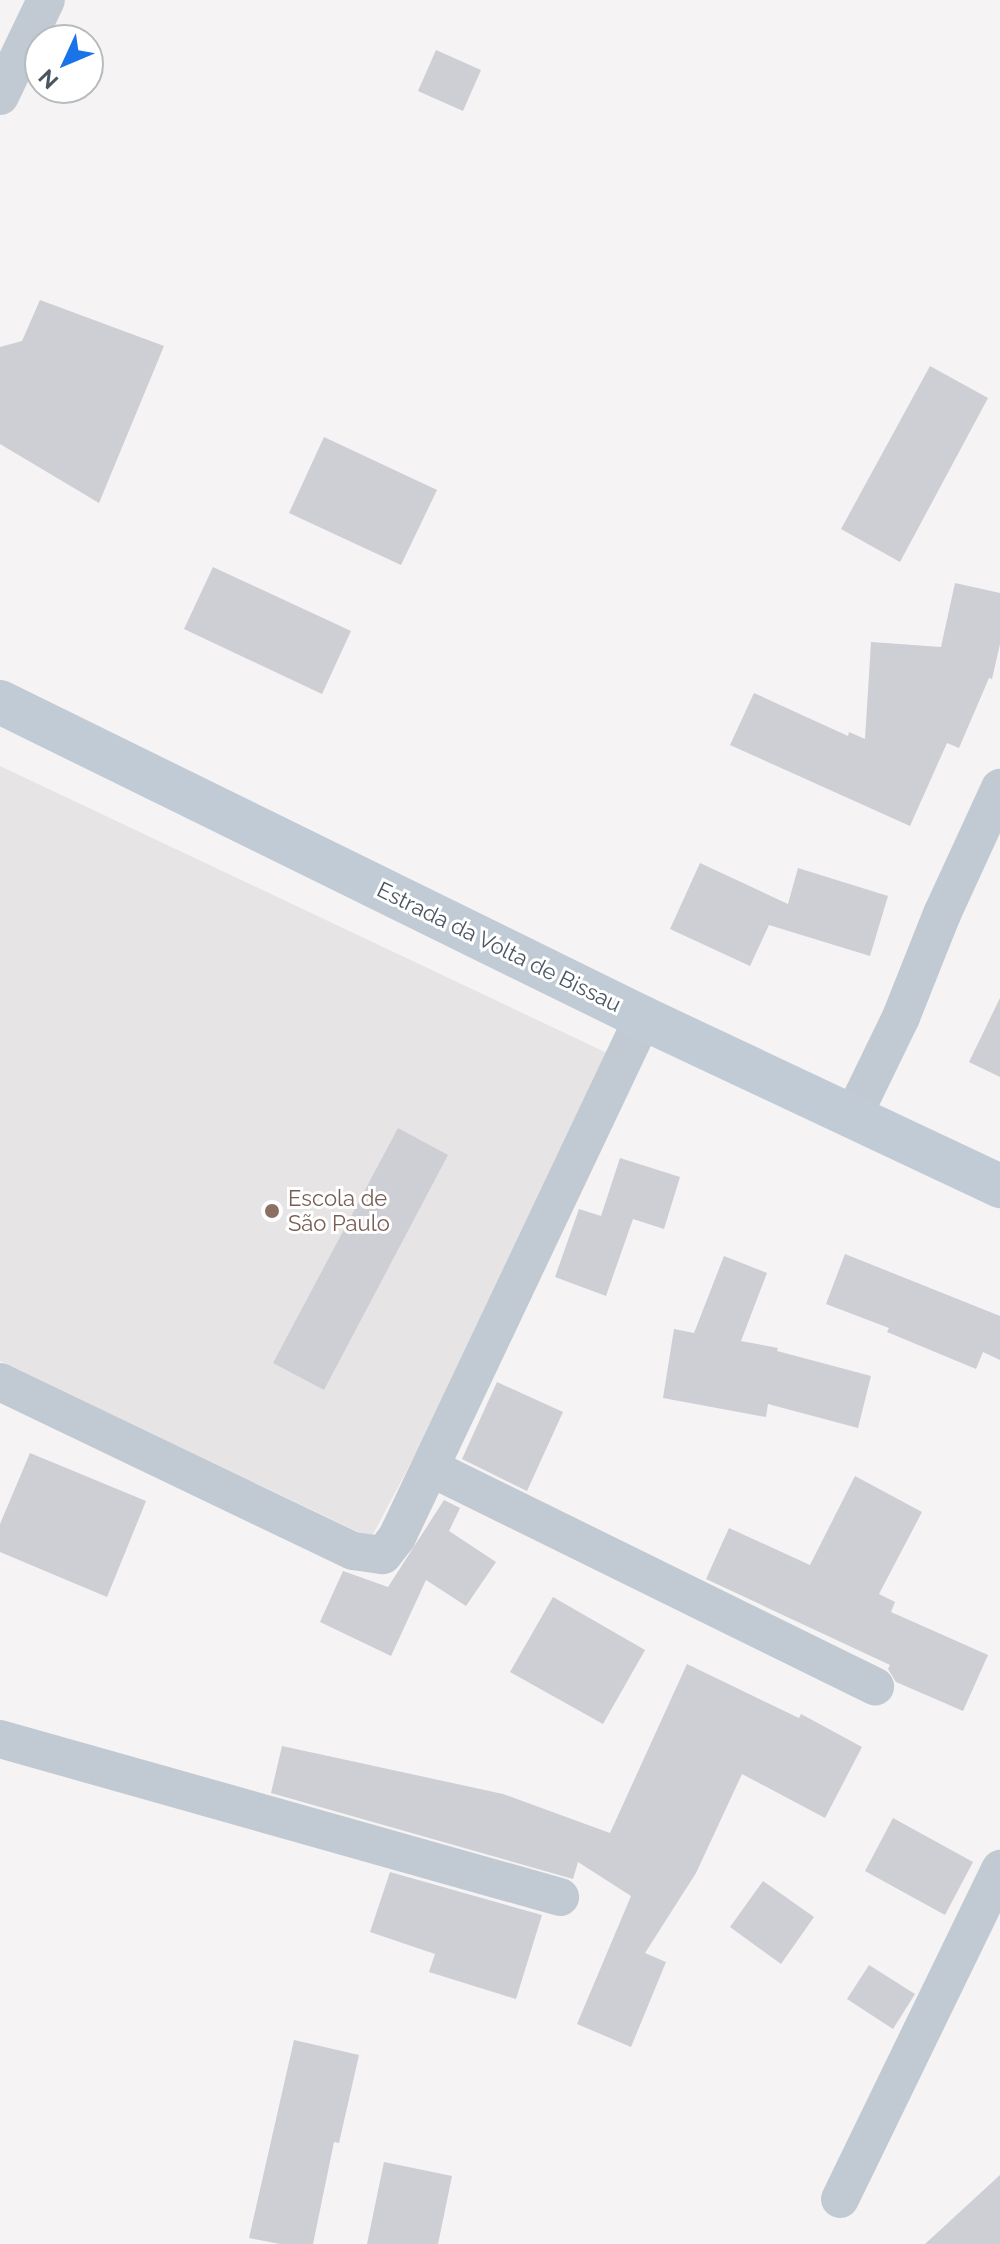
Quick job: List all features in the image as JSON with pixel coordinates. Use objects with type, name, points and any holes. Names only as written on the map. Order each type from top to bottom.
[{"type":"main road","name":"Estrada da Volta de Bissau","points":[[0,702],[643,1018],[1000,1186]]},
{"type":"street","points":[[0,96],[46,0]]},
{"type":"street","points":[[853,1116],[901,1017],[942,914],[999,792]]},
{"type":"street","points":[[0,1382],[353,1551],[383,1555],[397,1537],[431,1468],[643,1018]]},
{"type":"street","points":[[431,1468],[875,1686]]},
{"type":"street","points":[[0,1739],[560,1897]]},
{"type":"street","points":[[840,2199],[1000,1869]]},
{"type":"shaded area","name":"Escola de São Paulo","points":[[0,766],[624,1061],[371,1538],[0,1361]]},
{"type":"building","points":[[436,50],[481,70],[463,111],[418,91]]},
{"type":"building","points":[[40,300],[164,346],[99,503],[0,444],[0,347],[22,341]]},
{"type":"building","points":[[930,366],[988,398],[900,562],[841,529]]},
{"type":"building","points":[[324,437],[437,490],[401,565],[289,513]]},
{"type":"building","points":[[213,567],[351,631],[322,694],[184,629]]},
{"type":"building","points":[[955,583],[1000,593],[1000,644],[992,679],[989,678],[959,748],[947,743],[910,826],[730,745],[754,693],[848,736],[849,732],[865,739],[871,642],[941,647]]},
{"type":"building","points":[[700,863],[788,904],[798,868],[888,896],[870,956],[769,925],[750,966],[670,929]]},
{"type":"building","points":[[1000,998],[1000,1077],[969,1062]]},
{"type":"building","points":[[398,1128],[448,1155],[324,1390],[273,1363]]},
{"type":"building","points":[[620,1158],[680,1177],[664,1229],[633,1219],[606,1296],[555,1277],[579,1209],[601,1216]]},
{"type":"building","points":[[845,1254],[1000,1316],[1000,1360],[983,1352],[976,1369],[887,1332],[889,1328],[826,1304]]},
{"type":"building","points":[[724,1256],[767,1273],[741,1341],[778,1348],[777,1351],[871,1376],[858,1428],[768,1404],[766,1417],[663,1398],[674,1329],[694,1333]]},
{"type":"building","points":[[497,1382],[563,1412],[527,1491],[462,1459]]},
{"type":"building","points":[[30,1453],[146,1501],[107,1597],[0,1552],[0,1524]]},
{"type":"building","points":[[855,1476],[922,1512],[879,1594],[895,1602],[891,1612],[988,1655],[963,1711],[896,1682],[888,1669],[890,1665],[706,1579],[729,1528],[810,1565]]},
{"type":"building","points":[[444,1500],[460,1508],[449,1531],[496,1562],[466,1606],[426,1580],[391,1656],[320,1622],[343,1571],[388,1587]]},
{"type":"building","points":[[553,1597],[645,1650],[603,1724],[510,1672]]},
{"type":"building","points":[[687,1664],[799,1718],[801,1714],[862,1747],[825,1818],[742,1774],[696,1873],[645,1953],[666,1962],[631,2047],[577,2024],[631,1896],[578,1862],[573,1879],[271,1793],[282,1746],[503,1794],[610,1833]]},
{"type":"building","points":[[893,1818],[973,1862],[945,1915],[865,1871]]},
{"type":"building","points":[[390,1872],[542,1915],[516,1999],[429,1972],[435,1954],[370,1932]]},
{"type":"building","points":[[763,1881],[814,1917],[781,1964],[730,1927]]},
{"type":"building","points":[[869,1965],[915,1994],[893,2029],[847,1999]]},
{"type":"building","points":[[294,2040],[359,2055],[339,2143],[334,2142],[313,2244],[280,2244],[249,2238]]},
{"type":"building","points":[[384,2162],[452,2176],[438,2244],[367,2244]]},
{"type":"building","points":[[1000,2175],[1000,2244],[925,2244]]},
{"type":"place","name":"Escola de São Paulo","points":[[272,1211]]}]
